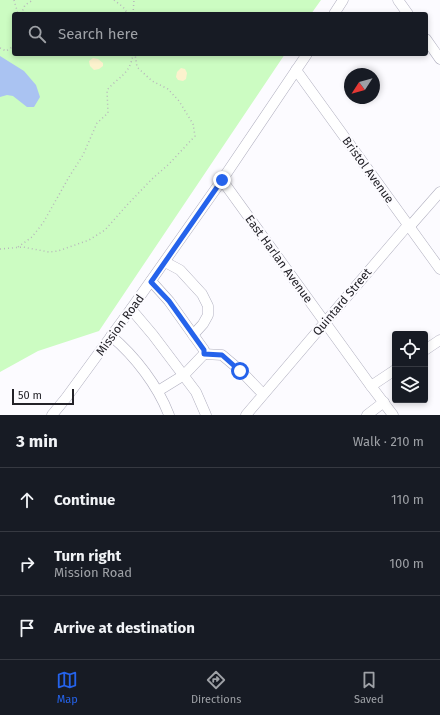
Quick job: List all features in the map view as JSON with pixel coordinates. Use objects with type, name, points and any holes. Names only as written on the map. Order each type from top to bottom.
[{"type":"street","points":[[335,12],[343,0]]},
{"type":"street","points":[[398,0],[407,12]]},
{"type":"street","points":[[428,42],[440,58]]},
{"type":"street","name":"Mission Road","points":[[52,415],[166,262],[306,56]]},
{"type":"street","name":"Bristol Avenue","points":[[296,70],[440,269]]},
{"type":"street","name":"East Harlan Avenue","points":[[222,180],[393,415]]},
{"type":"street","name":"Quintard Street","points":[[246,415],[408,225],[411,225],[440,192]]},
{"type":"street","points":[[166,262],[180,270],[202,294],[208,306],[208,315],[203,324],[193,335]]},
{"type":"street","points":[[151,282],[169,301],[204,350],[204,354]]},
{"type":"street","points":[[132,309],[196,392],[206,415]]},
{"type":"street","points":[[111,336],[132,356],[158,391],[165,403],[169,415]]},
{"type":"street","points":[[428,348],[440,340]]},
{"type":"street","points":[[158,391],[184,375],[204,354],[222,355],[264,394]]},
{"type":"street","points":[[371,386],[392,372]]},
{"type":"street","points":[[367,415],[384,402]]},
{"type":"path","points":[[14,0],[17,12]]},
{"type":"path","points":[[22,12],[25,5],[33,0]]},
{"type":"path","points":[[114,0],[127,12]]},
{"type":"path","points":[[133,12],[134,0]]},
{"type":"path","points":[[0,48],[6,50],[12,47]]},
{"type":"path","points":[[17,248],[32,237],[43,223],[83,155],[97,123],[108,113],[107,90],[123,76],[133,56]]},
{"type":"path","points":[[0,249],[23,247],[49,252],[89,240],[105,230],[133,198],[169,164],[195,136],[193,124],[179,101],[168,89],[152,81],[137,67],[134,56]]},
{"type":"green space","points":[[0,0],[321,0],[312,12],[12,12],[12,56],[284,56],[99,331],[38,351],[0,372]]},
{"type":"sand","points":[[93,58],[98,59],[103,63],[103,66],[94,70],[90,66],[89,61]]},
{"type":"sand","points":[[181,68],[185,69],[187,73],[186,79],[183,81],[178,80],[176,77],[177,72]]},
{"type":"water","points":[[0,56],[24,71],[36,85],[40,97],[34,107],[27,107],[13,96],[7,95],[0,97]]},
{"type":"route","points":[[222,180],[151,282],[169,301],[204,350],[204,354],[222,355],[240,371]]}]
